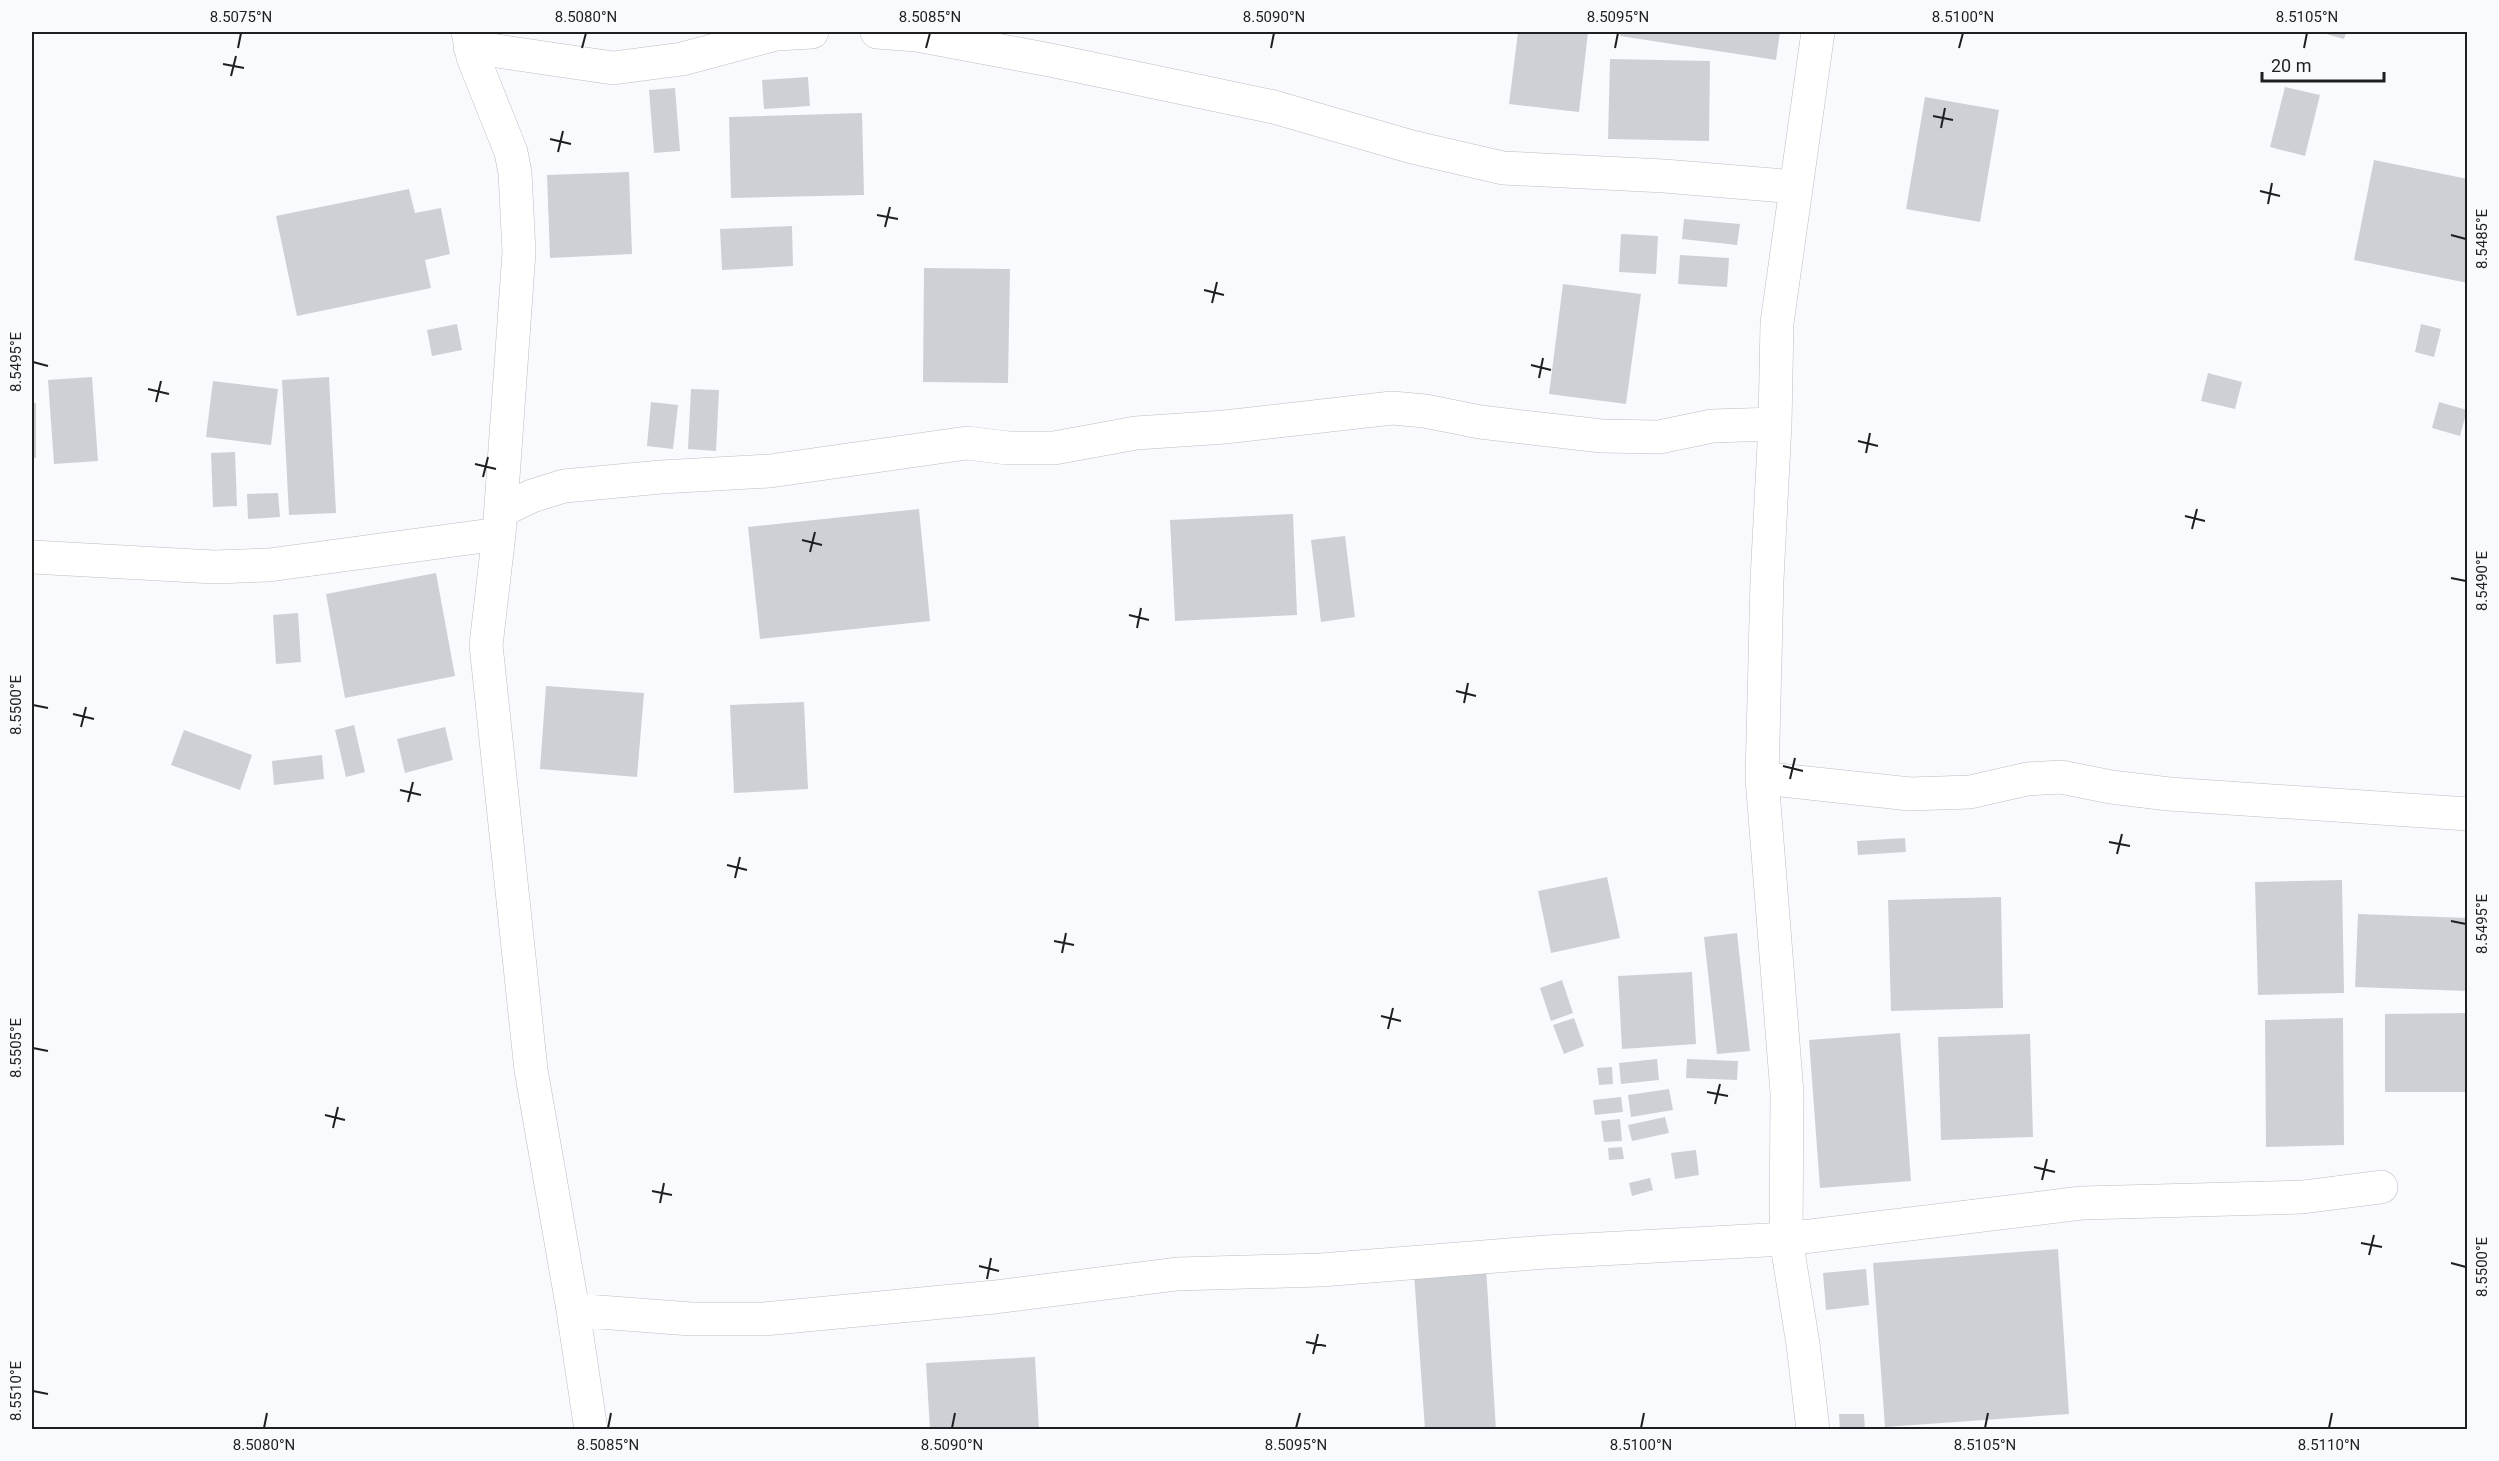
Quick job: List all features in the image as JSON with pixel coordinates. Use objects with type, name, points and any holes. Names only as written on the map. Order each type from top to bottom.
[{"type":"street","points":[[591,1430],[573,1310],[531,1070],[488,669],[486,645],[500,523],[519,252],[515,173],[504,130],[472,57],[469,39],[612,68],[682,59],[776,34],[812,32]]},
{"type":"street","points":[[877,32],[917,35],[1050,60],[1274,107],[1412,147],[1503,168],[1664,176],[1796,188]]},
{"type":"street","points":[[1813,1430],[1803,1344],[1786,1239],[1787,1094],[1762,778],[1777,323],[1818,32]]},
{"type":"street","points":[[32,557],[214,567],[269,565],[500,523],[532,496],[564,486],[662,477],[770,471],[967,443],[1008,448],[1054,448],[1136,433],[1225,427],[1392,408],[1425,411],[1480,422],[1602,436],[1659,437],[1712,426],[1775,424]]},
{"type":"street","points":[[1762,778],[1910,794],[1970,792],[2027,779],[2061,777],[2111,787],[2169,794],[2468,814]]},
{"type":"street","points":[[573,1310],[692,1319],[765,1319],[995,1297],[1177,1274],[1321,1270],[1546,1252],[1786,1239],[2082,1203],[2303,1197],[2380,1187]]},
{"type":"building","points":[[1518,32],[1588,32],[1579,112],[1509,104]]},
{"type":"building","points":[[1621,32],[1780,32],[1776,60],[1620,36]]},
{"type":"building","points":[[2319,32],[2346,32],[2344,39]]},
{"type":"building","points":[[1610,59],[1710,61],[1709,141],[1608,139]]},
{"type":"building","points":[[808,77],[810,106],[764,109],[762,80]]},
{"type":"building","points":[[2285,87],[2320,95],[2305,156],[2270,147]]},
{"type":"building","points":[[675,88],[680,151],[654,153],[649,90]]},
{"type":"building","points":[[1925,97],[1999,110],[1980,222],[1906,209]]},
{"type":"building","points":[[862,113],[864,195],[731,198],[729,117]]},
{"type":"building","points":[[2374,160],[2468,179],[2468,283],[2354,260]]},
{"type":"building","points":[[629,172],[632,254],[550,258],[547,175]]},
{"type":"building","points":[[409,189],[415,213],[441,208],[450,254],[425,260],[431,288],[297,316],[276,216]]},
{"type":"building","points":[[1684,219],[1740,224],[1737,245],[1682,239]]},
{"type":"building","points":[[792,226],[793,266],[722,270],[720,229]]},
{"type":"building","points":[[1621,234],[1658,236],[1656,274],[1619,272]]},
{"type":"building","points":[[1680,255],[1729,258],[1727,287],[1678,284]]},
{"type":"building","points":[[924,268],[1010,269],[1008,383],[923,382]]},
{"type":"building","points":[[1563,284],[1641,294],[1626,404],[1549,394]]},
{"type":"building","points":[[457,324],[462,350],[432,356],[427,330]]},
{"type":"building","points":[[2421,324],[2441,329],[2434,357],[2415,352]]},
{"type":"building","points":[[2208,373],[2242,382],[2235,409],[2201,401]]},
{"type":"building","points":[[92,377],[98,461],[54,464],[48,380]]},
{"type":"building","points":[[329,377],[336,513],[289,515],[282,380]]},
{"type":"building","points":[[213,381],[278,389],[271,445],[206,437]]},
{"type":"building","points":[[691,389],[719,390],[716,451],[688,449]]},
{"type":"building","points":[[651,402],[678,405],[673,449],[647,446]]},
{"type":"building","points":[[2439,402],[2467,410],[2460,436],[2432,428]]},
{"type":"building","points":[[32,403],[36,403],[36,458],[32,458]]},
{"type":"building","points":[[235,452],[237,506],[213,507],[211,453]]},
{"type":"building","points":[[278,493],[280,517],[248,519],[247,494]]},
{"type":"building","points":[[919,509],[930,621],[760,639],[748,527]]},
{"type":"building","points":[[1293,514],[1297,615],[1175,621],[1170,520]]},
{"type":"building","points":[[1345,536],[1355,617],[1321,622],[1311,540]]},
{"type":"building","points":[[436,573],[455,676],[345,698],[326,594]]},
{"type":"building","points":[[298,613],[301,662],[276,664],[273,615]]},
{"type":"building","points":[[546,686],[644,693],[637,777],[540,769]]},
{"type":"building","points":[[804,702],[808,789],[734,793],[730,705]]},
{"type":"building","points":[[354,725],[365,772],[346,777],[335,730]]},
{"type":"building","points":[[445,727],[453,760],[405,773],[397,739]]},
{"type":"building","points":[[184,730],[252,755],[240,790],[171,765]]},
{"type":"building","points":[[322,755],[324,779],[274,785],[272,761]]},
{"type":"building","points":[[1905,838],[1906,852],[1858,855],[1857,841]]},
{"type":"building","points":[[1607,877],[1620,938],[1551,953],[1538,891]]},
{"type":"building","points":[[2342,880],[2344,993],[2258,995],[2255,882]]},
{"type":"building","points":[[2001,897],[2003,1008],[1891,1011],[1888,900]]},
{"type":"building","points":[[2358,914],[2468,918],[2468,991],[2355,987]]},
{"type":"building","points":[[1737,933],[1750,1051],[1717,1054],[1704,937]]},
{"type":"building","points":[[1692,972],[1696,1044],[1622,1049],[1618,976]]},
{"type":"building","points":[[1562,980],[1573,1013],[1551,1021],[1540,988]]},
{"type":"building","points":[[2468,1013],[2468,1092],[2385,1092],[2385,1014]]},
{"type":"building","points":[[1574,1018],[1584,1046],[1564,1054],[1553,1025]]},
{"type":"building","points":[[2343,1018],[2344,1145],[2266,1147],[2265,1020]]},
{"type":"building","points":[[1900,1033],[1911,1181],[1820,1188],[1809,1040]]},
{"type":"building","points":[[2030,1034],[2033,1137],[1941,1140],[1938,1037]]},
{"type":"building","points":[[1657,1059],[1659,1080],[1621,1084],[1619,1063]]},
{"type":"building","points":[[1687,1059],[1738,1061],[1737,1080],[1686,1078]]},
{"type":"building","points":[[1612,1067],[1613,1084],[1599,1085],[1597,1068]]},
{"type":"building","points":[[1669,1089],[1673,1110],[1631,1117],[1628,1095]]},
{"type":"building","points":[[1621,1097],[1623,1112],[1595,1115],[1593,1100]]},
{"type":"building","points":[[1665,1117],[1669,1133],[1632,1141],[1628,1125]]},
{"type":"building","points":[[1620,1119],[1622,1141],[1604,1142],[1601,1121]]},
{"type":"building","points":[[1622,1147],[1624,1159],[1609,1160],[1608,1148]]},
{"type":"building","points":[[1696,1150],[1699,1175],[1675,1179],[1671,1153]]},
{"type":"building","points":[[1650,1178],[1653,1190],[1632,1196],[1629,1183]]},
{"type":"building","points":[[2058,1249],[2069,1414],[1885,1427],[1873,1263]]},
{"type":"building","points":[[1486,1267],[1496,1430],[1425,1430],[1414,1273]]},
{"type":"building","points":[[1866,1269],[1869,1305],[1826,1310],[1823,1273]]},
{"type":"building","points":[[1035,1357],[1039,1430],[930,1430],[926,1363]]},
{"type":"building","points":[[1839,1414],[1864,1414],[1865,1430],[1840,1430]]}]
